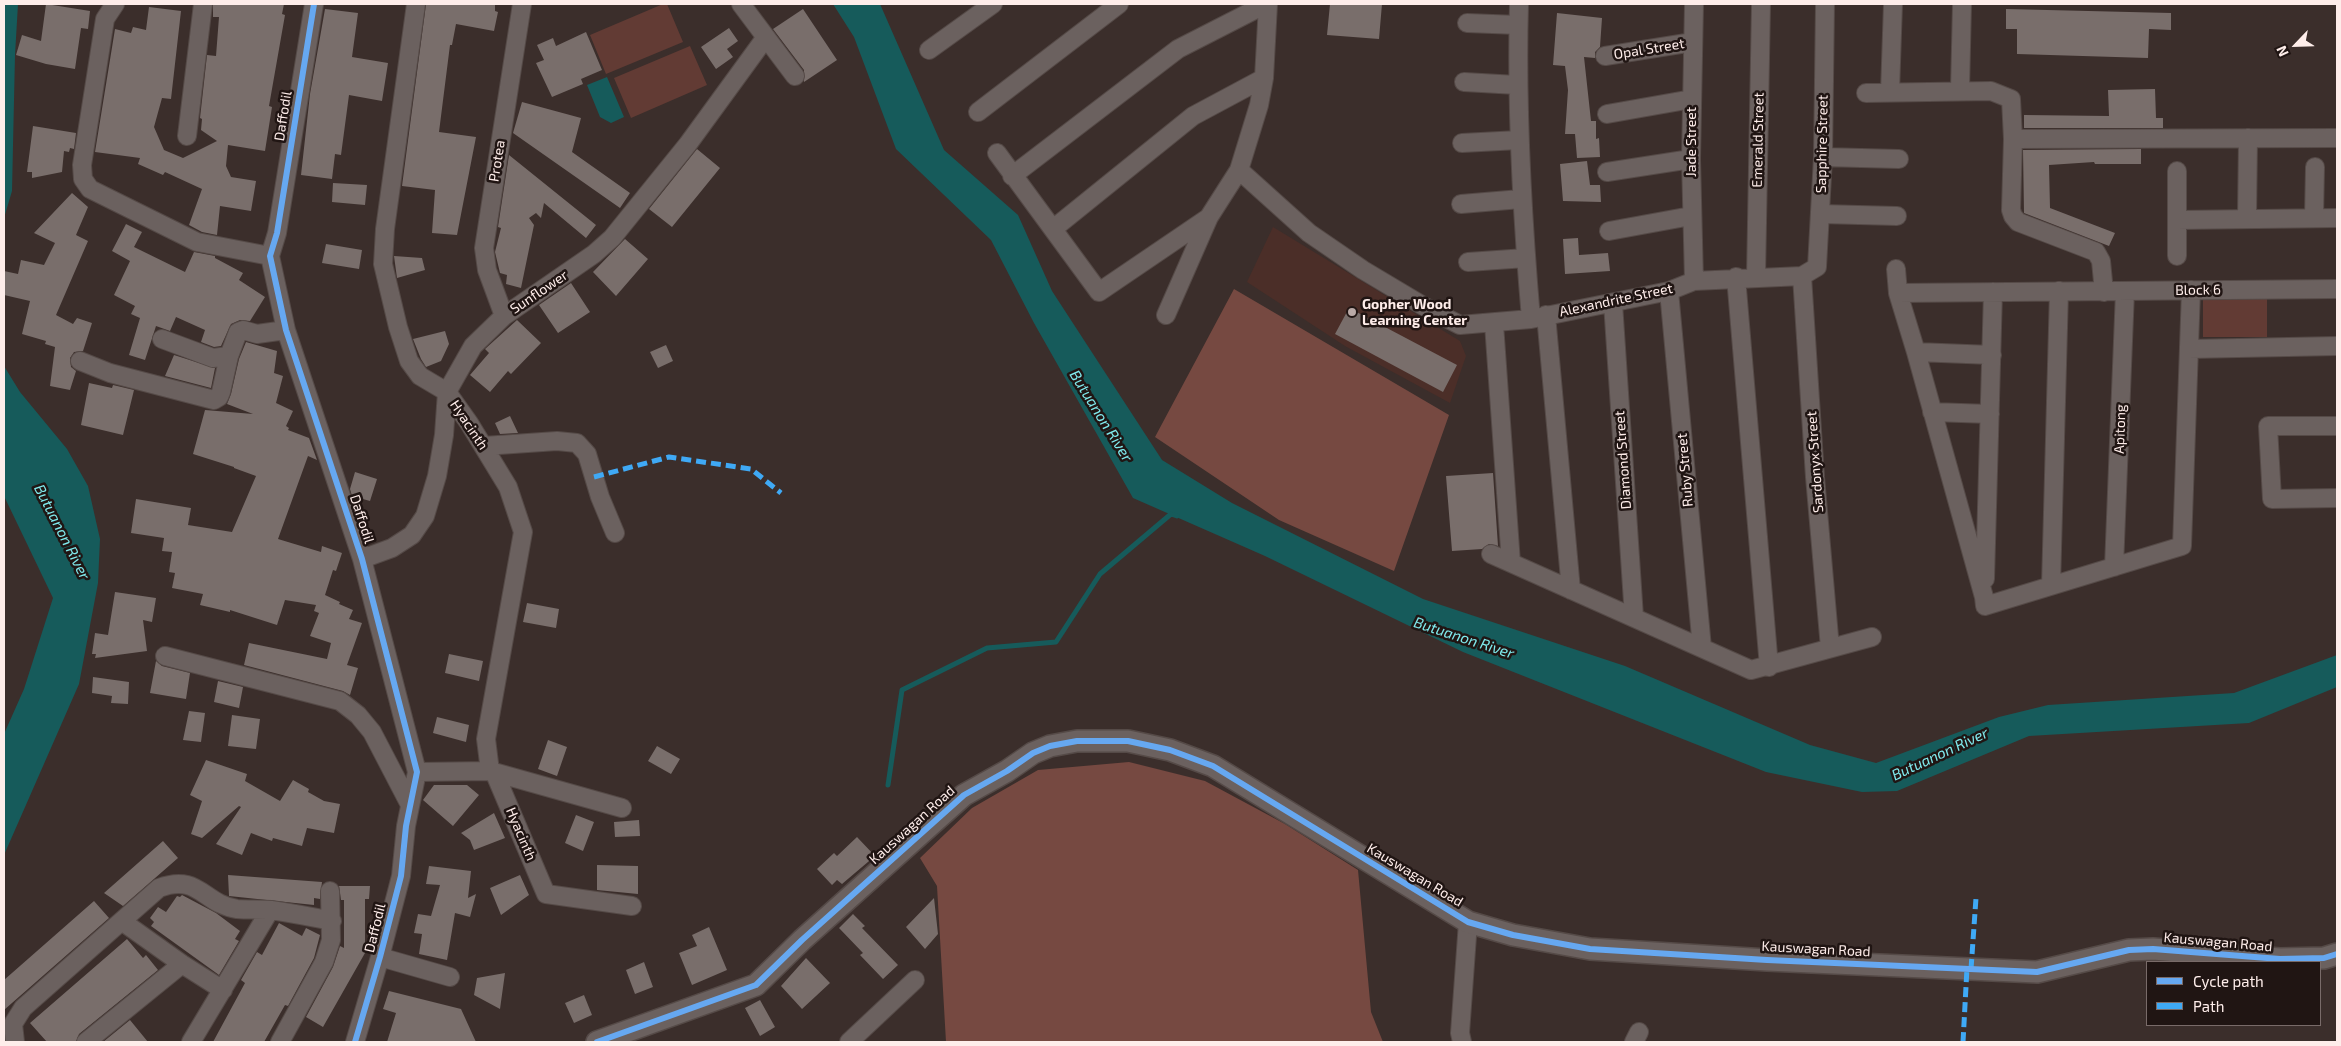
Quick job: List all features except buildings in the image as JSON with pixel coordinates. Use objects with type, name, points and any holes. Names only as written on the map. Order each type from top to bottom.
[{"type":"street","points":[[116,4],[105,19],[82,165],[83,179],[90,189],[197,242],[270,256]]},
{"type":"street","points":[[187,136],[203,4]]},
{"type":"street","name":"Daffodil","points":[[314,4],[277,233],[270,256],[286,330],[362,560],[417,772],[410,805],[401,876],[355,1042]]},
{"type":"street","name":"Hyacinth","points":[[416,4],[385,229],[383,264],[398,327],[409,361],[420,376],[447,392],[484,446],[508,487],[523,532],[486,739],[492,773],[546,894],[632,906]]},
{"type":"street","name":"Protea","points":[[504,316],[487,270],[484,248],[522,4]]},
{"type":"street","points":[[741,4],[795,76]]},
{"type":"street","points":[[929,50],[993,4]]},
{"type":"street","points":[[978,112],[1119,4]]},
{"type":"street","points":[[1012,176],[1178,49],[1267,4],[1264,78],[1259,105],[1239,170],[1209,217],[1166,315]]},
{"type":"street","points":[[1519,4],[1517,85],[1521,199],[1526,258],[1538,317],[1571,590]]},
{"type":"street","name":"Jade Street","points":[[1694,4],[1691,159],[1694,281]]},
{"type":"street","name":"Emerald Street","points":[[1756,277],[1761,4]]},
{"type":"street","name":"Sapphire Street","points":[[1802,276],[1817,267],[1823,157],[1825,4]]},
{"type":"street","points":[[1890,92],[1892,4]]},
{"type":"street","points":[[1960,90],[1962,4]]},
{"type":"street","points":[[1467,23],[1518,25]]},
{"type":"street","name":"Sunflower","points":[[362,560],[392,548],[412,535],[425,516],[437,476],[444,435],[447,392],[474,346],[504,316],[594,254],[612,238],[688,144],[766,37]]},
{"type":"street","name":"Opal Street","points":[[1605,56],[1693,42]]},
{"type":"street","points":[[1053,229],[1192,116],[1264,78]]},
{"type":"street","points":[[1464,82],[1517,85]]},
{"type":"street","points":[[1866,93],[1991,91],[2011,99],[2013,139],[2012,216],[2018,222],[2096,252],[2101,261],[2104,292]]},
{"type":"street","points":[[1607,114],[1692,99]]},
{"type":"street","points":[[2247,219],[2248,138]]},
{"type":"street","points":[[2013,139],[2337,138]]},
{"type":"street","points":[[1462,143],[1519,140]]},
{"type":"street","points":[[997,153],[1012,176],[1100,292],[1209,217]]},
{"type":"street","points":[[1823,157],[1899,159]]},
{"type":"street","points":[[1608,172],[1691,159]]},
{"type":"street","points":[[2314,218],[2315,167]]},
{"type":"street","name":"Alexandrite Street","points":[[1239,170],[1308,233],[1394,288],[1460,325],[1494,324],[1613,303],[1669,291],[1694,281],[1736,277],[1802,276]]},
{"type":"street","points":[[2177,171],[2177,256]]},
{"type":"street","points":[[1461,204],[1521,199]]},
{"type":"street","points":[[1821,214],[1898,216]]},
{"type":"street","points":[[1608,230],[1692,216]]},
{"type":"street","points":[[2177,220],[2337,218]]},
{"type":"street","points":[[1468,262],[1526,258]]},
{"type":"street","points":[[1896,269],[1898,293],[1984,597]]},
{"type":"street","name":"Sardonyx Street","points":[[1802,276],[1815,477],[1830,648]]},
{"type":"street","points":[[1736,277],[1769,667]]},
{"type":"street","name":"Block 6","points":[[1898,293],[2337,289]]},
{"type":"street","points":[[1992,292],[1985,606],[2182,546],[2191,290]]},
{"type":"street","name":"Ruby Street","points":[[1669,291],[1702,648]]},
{"type":"street","name":"Apitong","points":[[2114,567],[2125,291]]},
{"type":"street","points":[[2052,586],[2059,292]]},
{"type":"street","name":"Diamond Street","points":[[1613,303],[1634,617]]},
{"type":"street","points":[[1494,324],[1511,563]]},
{"type":"street","points":[[80,361],[110,374],[214,400],[219,397],[221,392],[229,356],[238,332],[243,330],[257,334],[286,330]]},
{"type":"street","points":[[162,339],[213,358],[229,356]]},
{"type":"street","points":[[2189,349],[2337,346]]},
{"type":"street","points":[[1916,352],[1992,355]]},
{"type":"street","points":[[1932,412],[1990,414]]},
{"type":"street","points":[[2337,426],[2268,426],[2272,499],[2337,498]]},
{"type":"street","points":[[484,446],[557,441],[577,443],[587,454],[600,497],[615,533]]},
{"type":"street","points":[[1491,554],[1751,670],[1769,667],[1872,636]]},
{"type":"street","points":[[165,656],[340,701],[358,715],[372,732],[410,805]]},
{"type":"street","name":"Kauswagan Road","points":[[598,1042],[756,985],[802,940],[964,795],[1007,771],[1033,753],[1050,746],[1076,741],[1128,741],[1170,750],[1214,766],[1468,922],[1513,935],[1590,949],[1767,960],[2037,972],[2129,950],[2153,949],[2280,959],[2324,958],[2337,954]]},
{"type":"street","points":[[417,772],[492,773],[622,808]]},
{"type":"street","points":[[15,1042],[13,1024],[23,1008],[123,922],[159,888],[173,883],[190,884],[211,898],[234,909],[270,910],[332,921]]},
{"type":"street","points":[[280,1042],[324,962],[331,940],[330,891]]},
{"type":"street","points":[[191,1042],[270,910]]},
{"type":"street","points":[[123,922],[182,964],[223,990]]},
{"type":"street","points":[[1462,1042],[1460,1032],[1468,922]]},
{"type":"street","points":[[380,957],[450,977]]},
{"type":"street","points":[[86,1042],[182,964]]},
{"type":"street","points":[[849,1042],[915,980]]},
{"type":"shaded area","points":[[667,4],[683,42],[606,74],[590,35]]},
{"type":"shaded area","points":[[690,46],[707,85],[631,118],[614,78]]},
{"type":"shaded area","name":"Gopher Wood Learning Center","points":[[1273,227],[1460,341],[1466,356],[1450,403],[1345,346],[1247,282]]},
{"type":"shaded area","points":[[1234,289],[1449,415],[1394,571],[1279,520],[1155,437]]},
{"type":"shaded area","points":[[2267,297],[2267,337],[2203,337],[2203,298]]},
{"type":"shaded area","points":[[1129,762],[1205,781],[1285,824],[1358,870],[1371,1012],[1383,1042],[946,1042],[937,886],[920,858],[972,808],[1038,770]]},
{"type":"water","points":[[4,4],[18,4],[12,191],[4,218]]},
{"type":"water","name":"Butuanon River","points":[[833,4],[880,4],[944,150],[1018,215],[1052,291],[1162,460],[1232,503],[1423,599],[1625,666],[1810,745],[1876,763],[1999,717],[2048,705],[2234,693],[2337,655],[2337,687],[2249,723],[2029,736],[1897,791],[1862,792],[1766,772],[1463,652],[1265,556],[1133,498],[1034,323],[991,240],[896,149],[854,37]]},
{"type":"water","points":[[607,77],[624,117],[611,123],[600,117],[587,85]]},
{"type":"water","name":"Butuanon River","points":[[4,366],[20,392],[67,449],[88,486],[100,539],[98,583],[79,684],[4,855],[4,734],[24,689],[53,598],[4,496]]},
{"type":"waterway","points":[[888,785],[902,690],[987,648],[1056,642],[1100,574],[1171,514],[1177,516]]},
{"type":"marked path","points":[[594,477],[669,457],[751,469],[781,493]]},
{"type":"marked path","points":[[1971,969],[1976,898]]},
{"type":"marked path","points":[[1963,1042],[1967,968]]},
{"type":"cycle path","points":[[314,4],[277,233],[270,256],[286,330],[362,559],[417,772],[406,826],[401,876],[355,1042]]},
{"type":"cycle path","points":[[597,1042],[756,985],[802,940],[964,795],[1007,771],[1033,753],[1050,746],[1077,741],[1128,741],[1170,750],[1213,766],[1468,922],[1513,935],[1590,949],[1767,960],[2037,972],[2129,950],[2153,949],[2280,959],[2324,958],[2337,954]]},
{"type":"place","name":"Gopher Wood Learning Center","points":[[1352,312]]}]
